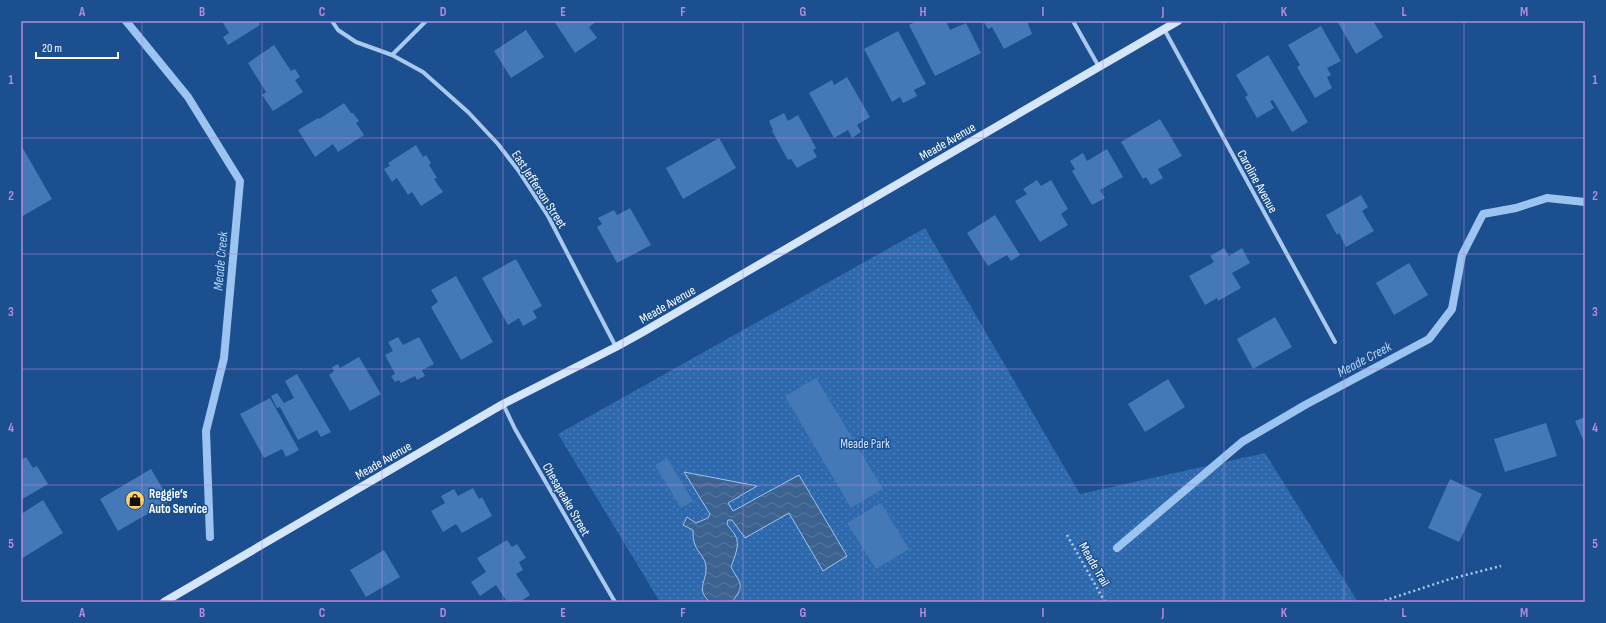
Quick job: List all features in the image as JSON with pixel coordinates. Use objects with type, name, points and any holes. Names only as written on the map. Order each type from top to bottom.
[{"type":"main road","name":"Meade Avenue","points":[[164,602],[503,404],[616,347],[1178,21]]},
{"type":"street","name":"East Jefferson Street","points":[[332,21],[338,30],[356,42],[392,55],[423,72],[468,112],[498,144],[518,170],[548,216],[616,347]]},
{"type":"street","points":[[392,55],[426,21]]},
{"type":"street","points":[[1072,21],[1098,67]]},
{"type":"street","name":"Caroline Avenue","points":[[1164,29],[1335,342]]},
{"type":"street","name":"Chesapeake Street","points":[[503,404],[515,429],[615,602]]},
{"type":"path","name":"Meade Trail","points":[[1067,535],[1106,602]]},
{"type":"path","points":[[1380,602],[1450,579],[1501,566]]},
{"type":"green space","name":"Meade Park","points":[[925,228],[1080,494],[1265,453],[1358,602],[660,602],[558,434]]},
{"type":"water","points":[[684,472],[757,486],[728,503],[733,511],[799,475],[847,556],[823,571],[789,513],[745,538],[732,520],[728,520],[727,524],[737,539],[737,547],[731,567],[739,581],[740,587],[732,602],[710,602],[703,593],[702,589],[706,572],[705,561],[696,548],[693,539],[693,530],[683,525],[687,517],[696,523],[708,518],[710,514]]},
{"type":"building","points":[[222,21],[258,21],[260,25],[228,45],[223,37],[229,33]]},
{"type":"building","points":[[554,21],[597,21],[589,27],[597,38],[575,53]]},
{"type":"building","points":[[917,21],[946,21],[950,30],[966,23],[981,53],[935,76],[909,25]]},
{"type":"building","points":[[983,21],[1027,21],[1032,34],[1004,49],[992,27],[988,29]]},
{"type":"building","points":[[1337,21],[1373,21],[1383,37],[1356,54]]},
{"type":"building","points":[[1321,26],[1341,61],[1327,68],[1331,75],[1327,77],[1332,88],[1315,98],[1297,67],[1300,65],[1288,45]]},
{"type":"building","points":[[526,30],[544,57],[511,78],[494,51]]},
{"type":"building","points":[[898,31],[926,84],[914,90],[917,96],[903,103],[900,97],[892,102],[864,49]]},
{"type":"building","points":[[274,45],[291,71],[295,69],[300,77],[295,80],[303,92],[273,111],[262,95],[266,92],[248,63]]},
{"type":"building","points":[[1268,55],[1308,122],[1292,132],[1273,100],[1270,101],[1274,108],[1257,118],[1245,97],[1248,95],[1236,75]]},
{"type":"building","points":[[847,77],[870,117],[857,125],[861,132],[852,138],[848,130],[834,138],[809,93],[832,80],[834,85]]},
{"type":"building","points":[[344,103],[359,121],[356,123],[364,135],[338,152],[333,144],[315,157],[298,130]]},
{"type":"building","points":[[784,113],[788,121],[798,115],[816,148],[813,150],[817,157],[797,168],[791,159],[788,160],[772,131],[773,130],[769,121]]},
{"type":"building","points":[[1160,119],[1182,156],[1158,169],[1163,178],[1151,185],[1146,177],[1143,179],[1121,142]]},
{"type":"building","points":[[719,138],[736,168],[683,199],[666,168]]},
{"type":"building","points":[[21,145],[52,199],[21,217]]},
{"type":"building","points":[[416,145],[423,157],[426,155],[431,163],[429,165],[437,178],[434,179],[443,192],[421,206],[412,192],[408,195],[397,178],[392,182],[384,169],[390,166],[388,163]]},
{"type":"building","points":[[1107,149],[1123,177],[1100,190],[1105,198],[1092,205],[1072,171],[1075,169],[1070,161],[1083,153],[1087,161]]},
{"type":"building","points":[[1037,180],[1041,186],[1051,180],[1068,209],[1061,214],[1068,225],[1040,242],[1015,201],[1027,194],[1023,189]]},
{"type":"building","points":[[1361,195],[1368,207],[1362,211],[1374,231],[1346,247],[1339,233],[1337,235],[1326,215]]},
{"type":"building","points":[[630,208],[651,245],[617,263],[597,227],[602,224],[598,218],[614,210],[617,215]]},
{"type":"building","points":[[995,215],[1020,255],[1011,261],[1007,255],[988,266],[967,233]]},
{"type":"building","points":[[1224,248],[1229,256],[1242,248],[1250,263],[1232,273],[1241,288],[1218,301],[1217,298],[1205,305],[1189,276],[1214,262],[1210,256]]},
{"type":"building","points":[[516,259],[542,306],[533,311],[537,318],[523,326],[519,318],[508,325],[482,278]]},
{"type":"building","points":[[1409,263],[1428,295],[1394,315],[1376,283]]},
{"type":"building","points":[[456,276],[493,342],[461,360],[431,307],[438,302],[431,290]]},
{"type":"building","points":[[1275,317],[1292,347],[1253,369],[1237,339]]},
{"type":"building","points":[[398,337],[403,345],[419,337],[434,364],[422,370],[425,376],[417,380],[415,376],[401,383],[399,380],[395,382],[391,376],[395,374],[385,355],[393,351],[388,342]]},
{"type":"building","points":[[359,357],[381,394],[350,411],[329,375],[334,371],[332,367],[338,364],[340,368]]},
{"type":"building","points":[[297,374],[331,432],[321,437],[317,430],[298,440],[280,407],[277,408],[271,396],[277,393],[284,403],[294,398],[285,381]]},
{"type":"building","points":[[816,378],[883,489],[851,508],[785,396]]},
{"type":"building","points":[[1168,379],[1185,407],[1145,432],[1128,404]]},
{"type":"building","points":[[270,398],[299,450],[286,457],[282,449],[264,458],[240,414]]},
{"type":"building","points":[[1585,417],[1585,444],[1575,421]]},
{"type":"building","points":[[1546,423],[1557,456],[1505,472],[1494,439]]},
{"type":"building","points":[[26,457],[33,468],[37,466],[48,484],[21,500],[21,460]]},
{"type":"building","points":[[667,458],[693,501],[681,508],[655,465]]},
{"type":"building","name":"Reggie’s Auto Service","points":[[151,469],[170,501],[118,531],[100,499]]},
{"type":"building","points":[[1450,479],[1482,494],[1459,542],[1428,528]]},
{"type":"building","points":[[473,488],[479,499],[482,497],[492,516],[462,533],[456,524],[443,532],[431,511],[445,503],[441,496],[454,489],[458,496]]},
{"type":"building","points":[[43,500],[63,533],[21,559],[21,514]]},
{"type":"building","points":[[881,503],[909,549],[876,569],[847,523]]},
{"type":"building","points":[[507,540],[512,547],[517,544],[526,558],[519,562],[523,570],[516,574],[530,595],[520,602],[507,602],[496,585],[480,596],[471,582],[486,572],[477,558]]},
{"type":"building","points":[[384,550],[400,577],[366,597],[350,570]]},
{"type":"waterway","name":"Meade Creek","points":[[126,21],[188,97],[240,181],[224,358],[206,431],[210,537]]},
{"type":"waterway","name":"Meade Creek","points":[[1117,548],[1242,442],[1305,405],[1429,339],[1452,309],[1462,255],[1483,214],[1516,208],[1547,198],[1585,202]]},
{"type":"place","name":"Reggie’s Auto Service","points":[[135,500]]}]
